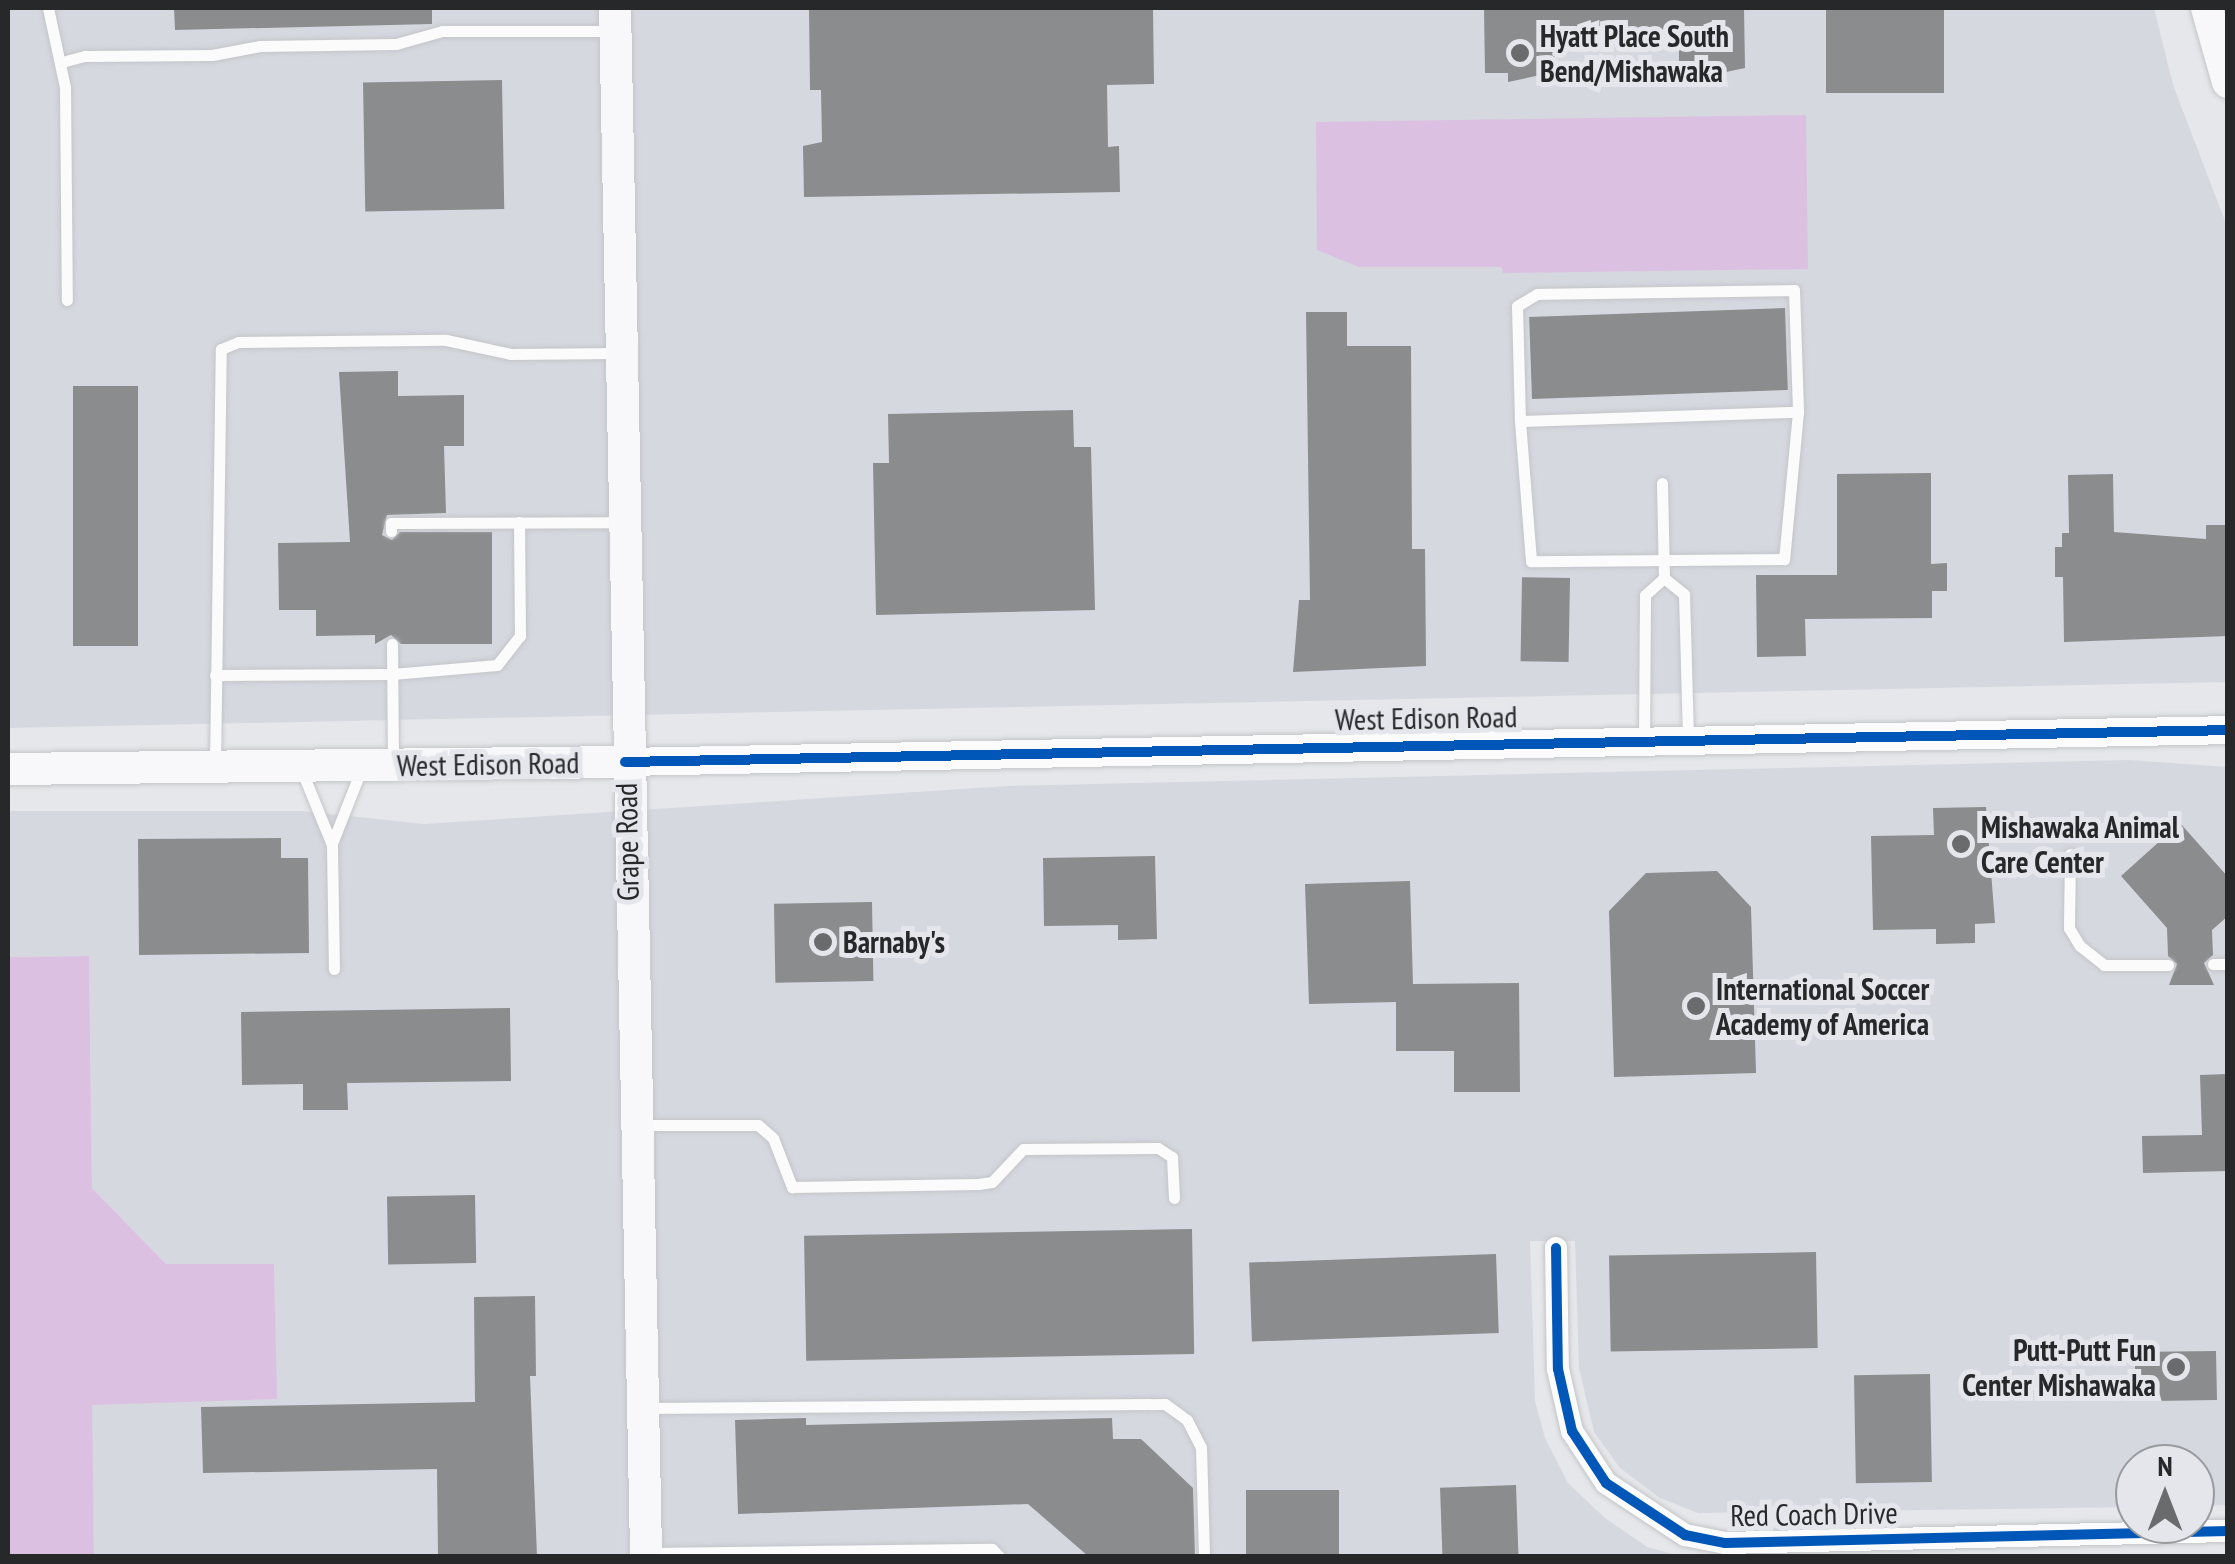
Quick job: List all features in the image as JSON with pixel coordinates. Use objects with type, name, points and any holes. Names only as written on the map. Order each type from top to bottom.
[{"type":"main road","points":[[2215,14],[2228,82]]},
{"type":"main road","name":"Grape Road","points":[[616,19],[625,762],[646,1555]]},
{"type":"main road","name":"West Edison Road","points":[[8,769],[625,762]]},
{"type":"street","name":"West Edison Road","points":[[625,762],[2228,730]]},
{"type":"street","name":"Red Coach Drive","points":[[1556,1248],[1558,1369],[1572,1431],[1587,1462],[1626,1501],[1685,1535],[1725,1543],[2228,1532]]},
{"type":"lane","points":[[48,8],[62,62],[67,300]]},
{"type":"lane","points":[[62,62],[212,56],[260,46],[396,44],[442,31],[616,19]]},
{"type":"lane","points":[[1794,290],[1798,412],[1784,559],[1531,561],[1520,421],[1517,306],[1537,294],[1794,290]]},
{"type":"lane","points":[[215,766],[221,349],[238,342],[446,340],[511,354],[621,354]]},
{"type":"lane","points":[[1520,421],[1798,412]]},
{"type":"lane","points":[[1644,740],[1644,595],[1664,578],[1662,483]]},
{"type":"lane","points":[[215,674],[392,674],[498,665],[520,636],[519,522]]},
{"type":"lane","points":[[391,532],[391,523],[624,522]]},
{"type":"lane","points":[[1664,578],[1684,594],[1688,739]]},
{"type":"lane","points":[[332,845],[378,765],[392,674],[392,644]]},
{"type":"lane","points":[[299,766],[332,845],[334,970]]},
{"type":"lane","points":[[2070,854],[2068,928],[2080,946],[2104,965],[2168,965]]},
{"type":"lane","points":[[2213,964],[2228,964]]},
{"type":"lane","points":[[634,1125],[758,1125],[773,1138],[792,1187],[978,1184],[992,1182],[1023,1149],[1158,1148],[1172,1157],[1174,1198]]},
{"type":"lane","points":[[642,1408],[1165,1404],[1187,1420],[1201,1447],[1204,1556]]},
{"type":"lane","points":[[646,1555],[992,1549],[999,1556]]},
{"type":"shaded area","points":[[8,8],[2154,8],[2173,85],[2227,226],[2227,682],[8,728]]},
{"type":"shaded area","points":[[1806,115],[1808,269],[1503,273],[1502,267],[1359,267],[1317,250],[1316,122]]},
{"type":"shaded area","points":[[2130,760],[2227,767],[2227,1505],[2215,1505],[2215,1444],[2115,1444],[2115,1507],[1698,1513],[1660,1498],[1620,1468],[1594,1432],[1579,1368],[1575,1241],[1530,1241],[1535,1401],[1545,1438],[1568,1483],[1605,1518],[1647,1547],[1679,1556],[94,1556],[91,1404],[276,1399],[274,1264],[166,1264],[92,1188],[89,956],[8,957],[8,811],[302,811],[424,824],[1008,786]]},
{"type":"shaded area","points":[[89,956],[92,1188],[166,1264],[274,1264],[277,1399],[92,1405],[94,1556],[8,1556],[8,957]]},
{"type":"building","points":[[174,8],[432,8],[432,24],[175,30]]},
{"type":"building","points":[[809,8],[1153,8],[1154,84],[1107,85],[1108,147],[1119,146],[1120,192],[804,197],[803,146],[822,142],[821,90],[810,90]]},
{"type":"building","name":"Hyatt Place South Bend/Mishawaka","points":[[1484,8],[1744,8],[1745,68],[1703,77],[1703,68],[1679,69],[1679,33],[1554,35],[1555,72],[1508,82],[1508,73],[1485,73]]},
{"type":"building","points":[[1826,8],[1944,8],[1944,93],[1826,93]]},
{"type":"building","points":[[502,80],[504,209],[365,211],[363,82]]},
{"type":"building","points":[[1785,308],[1788,390],[1532,399],[1529,317]]},
{"type":"building","points":[[1306,312],[1347,312],[1347,346],[1411,346],[1412,549],[1425,549],[1426,666],[1293,672],[1299,600],[1310,600]]},
{"type":"building","points":[[398,371],[398,396],[464,395],[464,446],[444,446],[446,513],[387,515],[382,535],[392,540],[400,532],[492,532],[492,644],[401,644],[391,635],[375,644],[375,635],[316,636],[316,610],[279,610],[278,543],[350,542],[339,372]]},
{"type":"building","points":[[73,386],[138,386],[138,646],[73,646]]},
{"type":"building","points":[[1073,410],[1074,447],[1091,447],[1095,610],[876,615],[873,463],[889,463],[888,414]]},
{"type":"building","points":[[1931,473],[1931,564],[1947,563],[1947,591],[1932,591],[1932,618],[1805,619],[1806,656],[1757,657],[1756,575],[1837,575],[1837,474]]},
{"type":"building","points":[[2113,474],[2114,532],[2206,539],[2206,525],[2228,525],[2228,636],[2064,642],[2063,577],[2055,577],[2055,547],[2062,547],[2062,533],[2069,533],[2068,475]]},
{"type":"building","points":[[1522,577],[1570,578],[1569,662],[1521,661]]},
{"type":"building","points":[[1986,807],[1995,923],[1975,924],[1975,943],[1936,944],[1936,929],[1873,930],[1871,836],[1934,835],[1933,808]]},
{"type":"building","points":[[2180,823],[2228,877],[2228,916],[2212,930],[2213,955],[2204,963],[2214,985],[2169,985],[2177,964],[2168,956],[2167,928],[2121,876]]},
{"type":"building","points":[[281,838],[281,858],[308,858],[309,953],[139,955],[138,839]]},
{"type":"building","points":[[1155,856],[1157,939],[1118,940],[1118,925],[1044,926],[1043,858]]},
{"type":"building","points":[[1717,871],[1751,907],[1756,1073],[1614,1077],[1609,911],[1646,873]]},
{"type":"building","points":[[1410,881],[1413,984],[1519,983],[1520,1092],[1454,1092],[1454,1051],[1396,1051],[1396,1002],[1309,1004],[1305,884]]},
{"type":"building","name":"Barnaby's","points":[[872,902],[873,981],[775,983],[774,904]]},
{"type":"building","points":[[510,1008],[511,1081],[347,1083],[348,1110],[303,1110],[303,1084],[242,1085],[241,1012]]},
{"type":"building","points":[[2228,1074],[2228,1171],[2143,1173],[2142,1136],[2202,1135],[2200,1075]]},
{"type":"building","points":[[475,1195],[476,1263],[388,1265],[387,1197]]},
{"type":"building","points":[[1192,1229],[1194,1354],[806,1361],[804,1236]]},
{"type":"building","points":[[1816,1252],[1818,1348],[1611,1352],[1609,1256]]},
{"type":"building","points":[[1496,1254],[1499,1333],[1252,1342],[1249,1263]]},
{"type":"building","points":[[535,1296],[536,1376],[530,1376],[537,1556],[438,1556],[437,1469],[203,1473],[201,1407],[475,1402],[474,1297]]},
{"type":"building","name":"Putt-Putt Fun Center Mishawaka","points":[[2216,1351],[2217,1400],[2153,1401],[2153,1383],[2135,1384],[2135,1352]]},
{"type":"building","points":[[1930,1374],[1932,1482],[1856,1483],[1854,1375]]},
{"type":"building","points":[[806,1418],[806,1425],[1112,1418],[1113,1439],[1141,1439],[1193,1488],[1195,1556],[1088,1556],[1028,1504],[738,1514],[735,1420]]},
{"type":"building","points":[[1516,1485],[1518,1556],[1442,1556],[1440,1488]]},
{"type":"building","points":[[1246,1490],[1339,1490],[1339,1556],[1246,1556]]},
{"type":"cycle path","points":[[625,762],[2228,730]]},
{"type":"cycle path","points":[[1556,1248],[1558,1369],[1572,1431],[1606,1483],[1685,1535],[1725,1543],[2228,1531]]},
{"type":"place","name":"Hyatt Place South Bend/Mishawaka","points":[[1520,53]]},
{"type":"place","name":"Mishawaka Animal Care Center","points":[[1961,844]]},
{"type":"place","name":"Barnaby's","points":[[823,942]]},
{"type":"place","name":"International Soccer Academy of America","points":[[1696,1006]]},
{"type":"place","name":"Putt-Putt Fun Center Mishawaka","points":[[2176,1367]]}]
